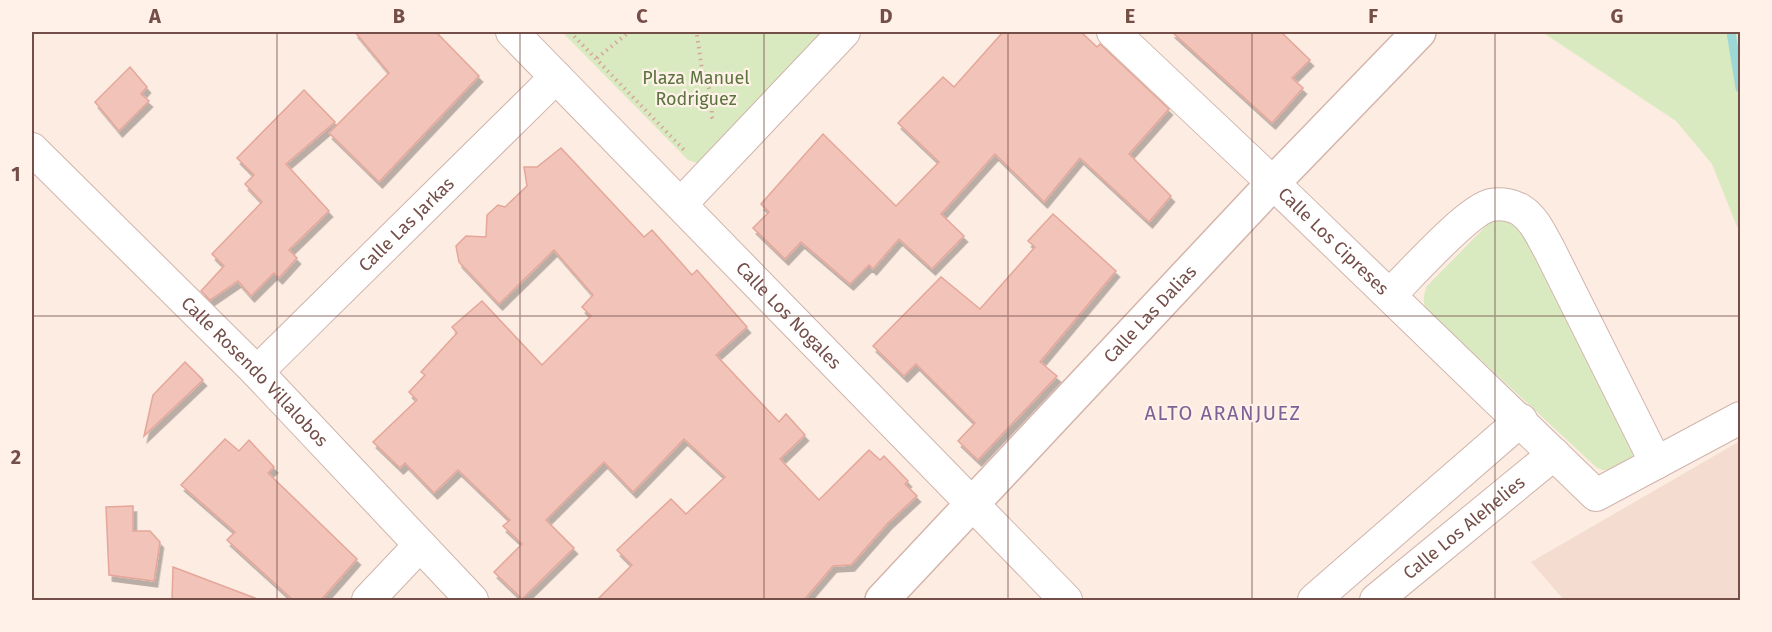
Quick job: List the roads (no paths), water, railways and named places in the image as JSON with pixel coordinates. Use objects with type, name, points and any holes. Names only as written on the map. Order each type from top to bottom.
[{"type":"street","name":"Calle Los Nogales","points":[[512,32],[1066,600]]},
{"type":"street","points":[[681,204],[844,32]]},
{"type":"street","name":"Calle Los Cipreses","points":[[1113,32],[1521,420],[1596,495],[1656,463]]},
{"type":"street","name":"Calle Las Dalias","points":[[882,600],[1273,183],[1419,32]]},
{"type":"street","name":"Calle Las Jarkas","points":[[257,372],[555,77]]},
{"type":"street","name":"Calle Rosendo Villalobos","points":[[32,148],[257,372],[472,600]]},
{"type":"street","points":[[1390,295],[1472,214],[1489,205],[1506,204],[1521,210],[1533,220],[1656,463],[1740,418]]},
{"type":"street","points":[[1314,600],[1521,420]]},
{"type":"street","name":"Calle Los Alehelies","points":[[1376,600],[1554,454]]},
{"type":"street","points":[[369,600],[420,545]]},
{"type":"waterway","points":[[1731,32],[1740,88]]},
{"type":"district","name":"ALTO ARANJUEZ","points":[[1223,413]]},
{"type":"park label","name":"Plaza Manuel Rodriguez","points":[[696,88]]}]
